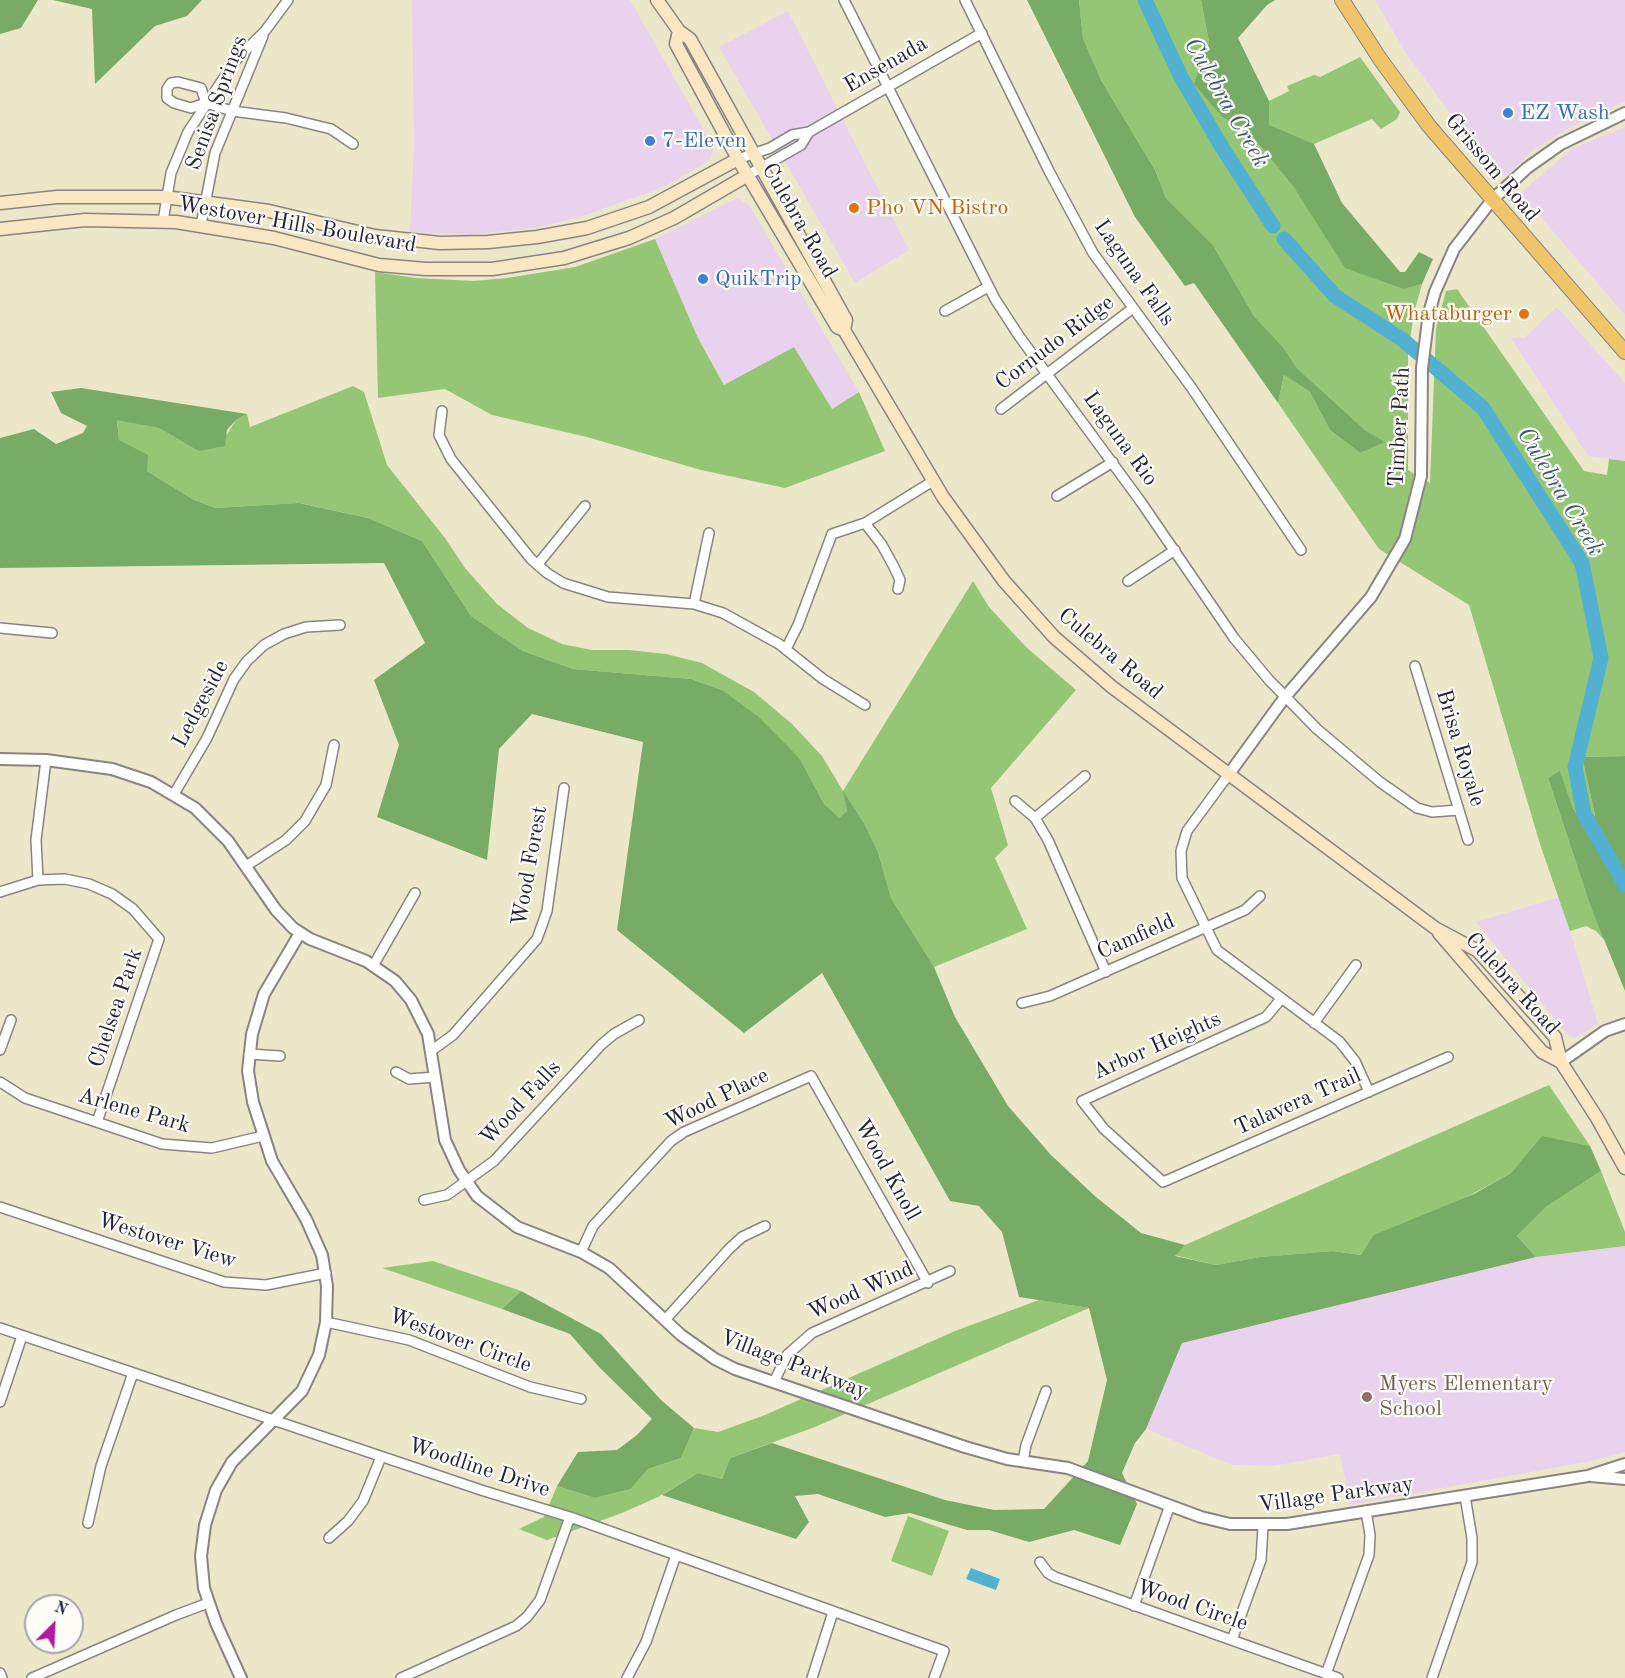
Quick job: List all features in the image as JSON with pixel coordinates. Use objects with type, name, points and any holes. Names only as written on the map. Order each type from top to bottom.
[{"type":"main road","name":"Culebra Road","points":[[657,0],[679,31],[690,39],[846,320],[844,330]]},
{"type":"main road","name":"Grissom Road","points":[[1342,0],[1380,59],[1429,126],[1625,352]]},
{"type":"main road","name":"Culebra Road","points":[[679,31],[676,44],[738,159],[837,327],[844,330],[933,481],[1001,577],[1053,637],[1112,687],[1435,928],[1478,951],[1555,1036],[1560,1062],[1597,1118],[1625,1168]]},
{"type":"main road","name":"Westover Hills Boulevard","points":[[0,203],[57,197],[165,197],[269,211],[375,236],[440,243],[537,237],[587,228],[649,207],[738,159]]},
{"type":"main road","name":"Westover Hills Boulevard","points":[[0,229],[85,220],[163,221],[274,238],[379,264],[462,270],[528,266],[593,251],[656,226],[748,175]]},
{"type":"main road","points":[[649,207],[656,226]]},
{"type":"main road","name":"Culebra Road","points":[[1435,928],[1462,963],[1509,1011],[1542,1052],[1560,1062]]},
{"type":"street","name":"Senisa Springs","points":[[163,221],[165,197],[171,173],[188,132],[235,61],[265,31],[288,0]]},
{"type":"street","name":"Laguna Rio","points":[[844,0],[988,287],[1019,336],[1113,462],[1234,638],[1285,697],[1350,758],[1417,808],[1432,812],[1459,810]]},
{"type":"street","name":"Laguna Falls","points":[[965,0],[1074,220],[1106,272],[1191,387],[1301,550]]},
{"type":"street","name":"Senisa Springs","points":[[201,225],[215,153],[265,31]]},
{"type":"street","name":"Ensenada","points":[[738,159],[770,148],[792,135],[809,132],[982,33]]},
{"type":"street","points":[[206,103],[232,111],[286,118],[331,129],[353,144]]},
{"type":"street","name":"Timber Path","points":[[1229,774],[1285,697],[1371,597],[1390,570],[1406,539],[1421,476],[1424,348],[1429,313],[1443,271],[1472,222],[1527,168],[1561,144],[1625,113]]},
{"type":"street","name":"Ensenada","points":[[748,175],[801,145],[809,132]]},
{"type":"street","points":[[945,311],[988,287]]},
{"type":"street","name":"Cornudo Ridge","points":[[1001,409],[1133,308]]},
{"type":"street","points":[[442,411],[439,435],[451,459],[499,520],[538,564],[563,583],[608,597],[694,604],[723,613],[786,649],[823,679],[865,705]]},
{"type":"street","points":[[1057,496],[1113,462]]},
{"type":"street","points":[[786,649],[802,616],[832,534],[865,523],[933,481]]},
{"type":"street","points":[[538,564],[585,506]]},
{"type":"street","points":[[865,523],[882,545],[894,567],[900,580],[898,589]]},
{"type":"street","points":[[694,604],[709,533]]},
{"type":"street","points":[[1128,582],[1175,550]]},
{"type":"street","name":"Ledgeside","points":[[174,794],[207,738],[234,679],[247,661],[264,645],[284,634],[306,627],[340,625]]},
{"type":"street","points":[[0,628],[52,633]]},
{"type":"street","name":"Brisa Royale","points":[[1415,666],[1468,840]]},
{"type":"street","points":[[246,866],[286,840],[309,815],[326,785],[334,745]]},
{"type":"street","name":"Village Parkway","points":[[0,759],[46,760],[112,769],[151,782],[174,794],[213,824],[246,866],[276,910],[300,933],[373,966],[395,981],[411,1000],[424,1022],[431,1051],[445,1140],[467,1182],[489,1207],[517,1227],[581,1252],[626,1281],[689,1342],[716,1359],[774,1382],[965,1447],[1023,1461],[1068,1468],[1222,1522],[1263,1526],[1588,1476],[1625,1464]]},
{"type":"street","points":[[0,892],[38,880],[36,840],[46,760]]},
{"type":"street","points":[[1229,774],[1191,825],[1181,851],[1182,878],[1210,940],[1224,957],[1346,1048],[1369,1092]]},
{"type":"street","points":[[1035,818],[1085,776]]},
{"type":"street","name":"Wood Forest","points":[[431,1051],[453,1035],[537,939],[547,911],[564,789]]},
{"type":"street","points":[[1015,801],[1035,818],[1048,840],[1106,972]]},
{"type":"street","name":"Chelsea Park","points":[[38,880],[65,879],[101,889],[133,909],[159,939],[97,1122]]},
{"type":"street","points":[[373,966],[415,893]]},
{"type":"street","name":"Camfield","points":[[1022,1004],[1050,996],[1245,910],[1260,896]]},
{"type":"street","points":[[242,1678],[208,1603],[201,1556],[209,1507],[222,1476],[232,1462],[302,1391],[319,1354],[326,1322],[326,1273],[314,1235],[282,1181],[264,1136],[249,1084],[249,1054],[256,1013],[264,994],[300,933]]},
{"type":"street","points":[[1314,1023],[1356,965]]},
{"type":"street","name":"Arbor Heights","points":[[1164,1182],[1104,1129],[1082,1101],[1266,1017],[1281,999]]},
{"type":"street","points":[[0,1050],[11,1020]]},
{"type":"street","name":"Wood Falls","points":[[424,1200],[447,1195],[502,1154],[601,1045],[639,1020]]},
{"type":"street","points":[[1560,1062],[1605,1031],[1625,1024]]},
{"type":"street","points":[[249,1054],[280,1056]]},
{"type":"street","name":"Talavera Trail","points":[[1164,1182],[1448,1057]]},
{"type":"street","points":[[396,1072],[409,1079],[435,1077]]},
{"type":"street","name":"Wood Place","points":[[581,1252],[593,1226],[671,1141],[684,1132],[811,1076]]},
{"type":"street","name":"Wood Knoll","points":[[811,1076],[928,1283]]},
{"type":"street","name":"Arlene Park","points":[[0,1082],[25,1098],[155,1142],[187,1147],[229,1145],[264,1136]]},
{"type":"street","name":"Westover View","points":[[0,1207],[224,1282],[266,1285],[326,1273]]},
{"type":"street","points":[[665,1320],[729,1249],[742,1237],[765,1226]]},
{"type":"street","name":"Wood Wind","points":[[774,1382],[787,1355],[812,1333],[928,1283],[950,1271]]},
{"type":"street","name":"Westover Circle","points":[[326,1322],[409,1340],[530,1387],[580,1399]]},
{"type":"street","name":"Woodline Drive","points":[[0,1328],[570,1517],[944,1651],[934,1678]]},
{"type":"street","points":[[0,1402],[22,1336]]},
{"type":"street","points":[[87,1523],[101,1466],[133,1373]]},
{"type":"street","points":[[1023,1461],[1026,1444],[1046,1391]]},
{"type":"street","points":[[329,1538],[348,1521],[363,1501],[381,1456]]},
{"type":"street","name":"Village Parkway","points":[[1588,1476],[1625,1479]]},
{"type":"street","points":[[1432,1678],[1472,1562],[1472,1538],[1465,1496]]},
{"type":"street","points":[[1134,1606],[1170,1505]]},
{"type":"street","points":[[1326,1674],[1369,1555],[1370,1535],[1366,1511]]},
{"type":"street","points":[[401,1678],[516,1626],[527,1617],[540,1600],[570,1517]]},
{"type":"street","points":[[1232,1640],[1260,1560],[1263,1526]]},
{"type":"street","points":[[627,1678],[646,1642],[676,1555]]},
{"type":"street","name":"Wood Circle","points":[[1040,1562],[1047,1573],[1055,1577],[1338,1678]]},
{"type":"street","points":[[32,1678],[208,1603]]},
{"type":"street","points":[[812,1678],[833,1612]]},
{"type":"street","points":[[0,1673],[2,1678]]},
{"type":"shaded area","points":[[412,0],[630,0],[714,148],[710,160],[664,187],[577,218],[534,228],[468,235],[410,232],[414,143]]},
{"type":"shaded area","points":[[1375,0],[1625,0],[1625,101],[1573,126],[1534,149],[1507,175],[1494,174],[1404,50]]},
{"type":"shaded area","points":[[788,11],[909,250],[855,283],[719,47]]},
{"type":"shaded area","points":[[1625,127],[1625,315],[1520,193],[1573,148]]},
{"type":"shaded area","points":[[737,198],[749,205],[859,392],[832,409],[794,347],[725,385],[698,338],[655,239]]},
{"type":"shaded area","points":[[1557,307],[1625,383],[1625,461],[1588,456],[1511,338],[1524,338]]},
{"type":"shaded area","points":[[1560,897],[1598,1024],[1575,1038],[1567,1034],[1476,922]]},
{"type":"shaded area","name":"Myers Elementary School","points":[[1625,1246],[1625,1452],[1591,1461],[1350,1505],[1340,1454],[1272,1466],[1232,1465],[1146,1429],[1182,1343],[1536,1257]]},
{"type":"green space","points":[[0,0],[38,0],[21,28],[0,34]]},
{"type":"green space","points":[[53,0],[202,0],[187,16],[155,26],[95,84],[92,9]]},
{"type":"green space","points":[[1027,0],[1079,0],[1083,38],[1101,80],[1155,170],[1166,198],[1213,245],[1254,316],[1283,347],[1297,368],[1365,430],[1385,442],[1360,453],[1330,430],[1310,392],[1284,375],[1278,403],[1194,283],[1185,286],[1135,217]]},
{"type":"green space","points":[[1079,0],[1201,0],[1209,42],[1195,84],[1222,117],[1249,132],[1295,189],[1403,289],[1422,284],[1414,313],[1408,353],[1408,470],[1430,483],[1436,328],[1446,291],[1457,289],[1584,471],[1607,475],[1609,459],[1625,461],[1625,756],[1582,757],[1595,815],[1587,832],[1573,808],[1560,772],[1548,778],[1590,905],[1607,943],[1596,931],[1586,926],[1570,931],[1540,844],[1469,605],[1379,549],[1278,403],[1284,375],[1310,392],[1330,430],[1360,453],[1384,442],[1365,430],[1297,368],[1283,347],[1254,316],[1213,245],[1166,198],[1155,170],[1101,80],[1083,38]]},
{"type":"green space","points":[[1201,0],[1275,0],[1267,5],[1238,38],[1269,101],[1269,125],[1314,144],[1342,203],[1400,272],[1405,272],[1419,252],[1433,259],[1422,284],[1404,289],[1345,268],[1295,189],[1249,132],[1222,117],[1194,84],[1209,42]]},
{"type":"green space","points":[[1360,57],[1400,112],[1397,119],[1381,129],[1372,119],[1314,144],[1269,126],[1269,101],[1289,91],[1287,86],[1314,75],[1320,77]]},
{"type":"green space","points":[[655,239],[698,338],[724,385],[794,347],[832,409],[859,392],[885,451],[785,488],[701,470],[587,437],[492,415],[445,389],[378,398],[375,272],[416,278],[474,281],[507,278],[575,267]]},
{"type":"green space","points":[[353,386],[364,392],[387,465],[445,538],[465,568],[497,604],[528,628],[562,644],[592,650],[629,650],[666,654],[702,663],[754,692],[792,724],[822,756],[843,791],[973,581],[989,607],[1026,647],[1076,690],[991,788],[1008,845],[995,858],[1027,929],[934,967],[891,898],[878,852],[864,823],[844,793],[847,811],[838,819],[824,804],[800,759],[722,690],[691,679],[573,669],[523,651],[471,616],[422,541],[368,518],[300,503],[216,508],[194,500],[147,471],[119,440],[117,419],[159,428],[198,451],[224,439],[236,420],[247,414],[250,427]]},
{"type":"green space","points":[[81,388],[247,414],[236,420],[227,430],[225,446],[198,451],[159,428],[117,420],[119,440],[148,455],[147,471],[194,500],[216,508],[299,503],[368,518],[422,541],[471,616],[523,651],[573,669],[691,679],[722,690],[760,718],[800,759],[824,804],[839,818],[847,811],[843,791],[864,823],[878,852],[891,898],[934,967],[955,1017],[1008,1106],[1051,1155],[1096,1197],[1141,1233],[1185,1245],[1175,1256],[1216,1265],[1260,1257],[1333,1251],[1361,1255],[1374,1235],[1474,1194],[1511,1173],[1542,1136],[1590,1146],[1601,1171],[1546,1207],[1517,1236],[1536,1257],[1182,1343],[1146,1429],[1135,1443],[1122,1473],[1137,1504],[1120,1545],[1074,1530],[1029,1542],[989,1530],[967,1530],[910,1513],[885,1517],[818,1494],[795,1496],[809,1522],[796,1539],[662,1495],[698,1473],[722,1479],[730,1458],[772,1443],[945,1500],[994,1510],[1044,1509],[1088,1461],[1107,1380],[1089,1308],[1019,1297],[1002,1232],[979,1206],[950,1201],[822,973],[744,1033],[617,930],[643,742],[532,714],[499,749],[487,860],[377,817],[399,745],[374,680],[425,643],[384,563],[0,568],[0,438],[34,429],[56,444],[83,433],[87,426],[61,413],[51,392]]},
{"type":"green space","points":[[1625,756],[1625,991],[1590,905],[1548,778],[1560,771],[1573,808],[1587,832],[1595,815],[1582,757]]},
{"type":"green space","points":[[1549,1085],[1590,1146],[1542,1137],[1511,1173],[1361,1255],[1333,1251],[1260,1257],[1216,1265],[1174,1255],[1185,1245]]},
{"type":"green space","points":[[1601,1171],[1625,1232],[1625,1246],[1536,1257],[1517,1236],[1546,1207]]},
{"type":"green space","points":[[433,1261],[521,1291],[502,1309],[382,1268]]},
{"type":"green space","points":[[521,1291],[601,1334],[661,1400],[694,1428],[681,1458],[648,1469],[631,1489],[595,1498],[557,1486],[578,1452],[617,1450],[637,1435],[652,1419],[599,1367],[570,1334],[502,1309]]},
{"type":"green space","points":[[1039,1300],[1089,1308],[815,1427],[730,1458],[722,1479],[698,1473],[658,1497],[622,1513],[547,1540],[519,1529],[544,1517],[557,1486],[595,1498],[631,1489],[648,1469],[681,1458],[694,1428],[718,1432],[765,1415],[955,1331]]},
{"type":"green space","points":[[908,1516],[949,1531],[932,1576],[891,1561]]},
{"type":"water","points":[[971,1568],[1000,1579],[996,1590],[966,1579]]},
{"type":"waterway","name":"Culebra Creek","points":[[1145,0],[1181,77],[1223,149],[1273,226]]},
{"type":"waterway","name":"Culebra Creek","points":[[1284,239],[1335,296],[1403,340],[1483,408],[1582,563],[1601,658],[1575,767],[1584,814],[1625,885]]},
{"type":"place","name":"EZ Wash","points":[[1508,113]]},
{"type":"place","name":"7-Eleven","points":[[650,141]]},
{"type":"place","name":"Pho VN Bistro","points":[[854,208]]},
{"type":"place","name":"QuikTrip","points":[[703,279]]},
{"type":"place","name":"Whataburger","points":[[1524,314]]},
{"type":"place","name":"Myers Elementary School","points":[[1367,1397]]}]
